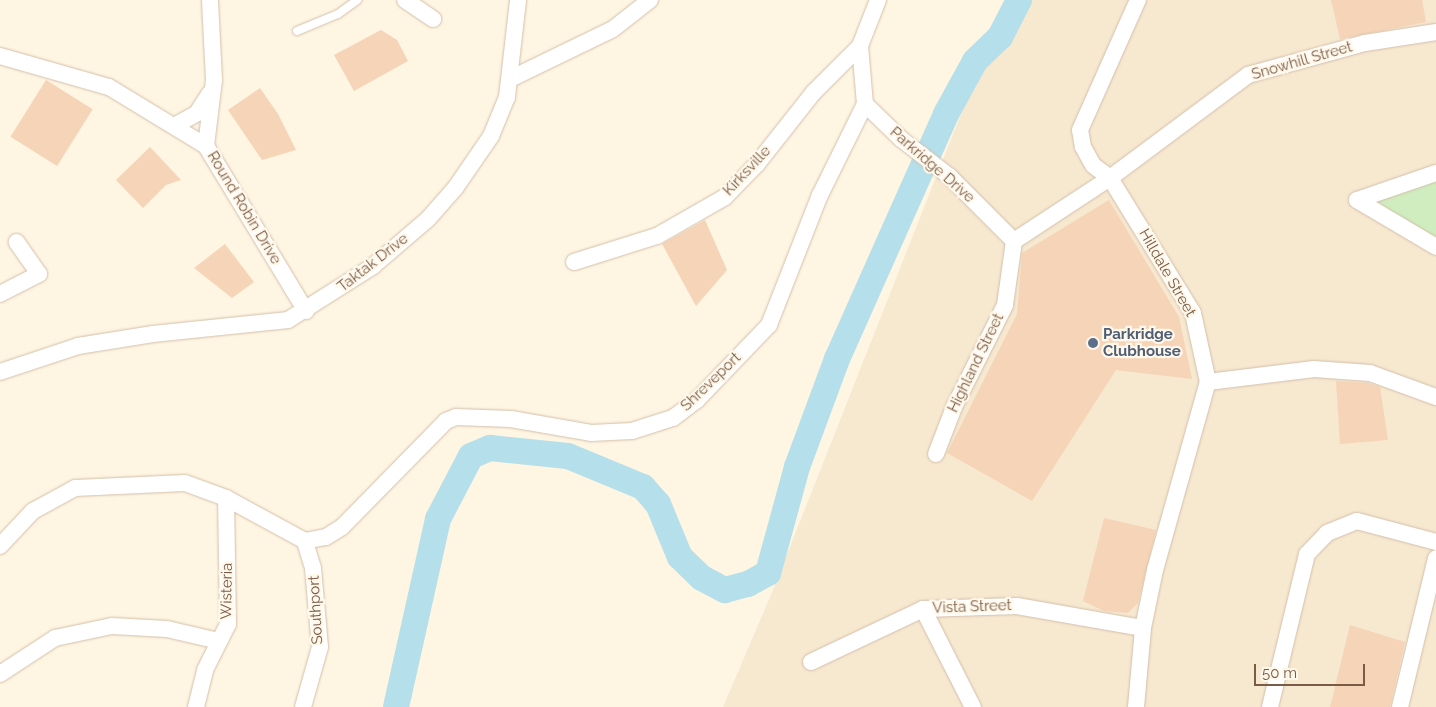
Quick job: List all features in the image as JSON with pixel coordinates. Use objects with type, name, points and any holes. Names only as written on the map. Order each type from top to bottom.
[{"type":"street","points":[[206,146],[213,89],[210,0]]},
{"type":"street","points":[[406,0],[433,19]]},
{"type":"street","name":"Taktak Drive","points":[[0,372],[78,346],[153,334],[288,320],[306,311],[373,266],[428,219],[456,187],[502,116],[510,79],[518,0]]},
{"type":"street","points":[[510,79],[613,29],[650,0]]},
{"type":"street","points":[[865,104],[860,46],[878,0]]},
{"type":"street","name":"Hilldale Street","points":[[1136,707],[1142,628],[1155,570],[1208,382],[1193,313],[1110,178],[1093,165],[1083,147],[1080,130],[1138,0]]},
{"type":"street","name":"Snowhill Street","points":[[1110,178],[1248,76],[1365,43],[1436,32]]},
{"type":"street","name":"Kirksville","points":[[574,262],[657,236],[725,197],[757,164],[813,93],[860,46]]},
{"type":"street","name":"Round Robin Drive","points":[[0,56],[108,87],[206,146],[306,311]]},
{"type":"street","points":[[174,126],[197,113],[213,89]]},
{"type":"street","name":"Parkridge Drive","points":[[865,104],[901,139],[949,176],[1014,241]]},
{"type":"street","name":"Shreveport","points":[[305,541],[326,537],[342,527],[446,422],[456,417],[511,419],[591,432],[632,431],[673,418],[697,400],[770,325],[820,194],[865,104]]},
{"type":"street","points":[[1436,173],[1357,200],[1436,247]]},
{"type":"street","points":[[1014,241],[1110,178]]},
{"type":"street","name":"Highland Street","points":[[936,454],[948,421],[1005,305],[1014,241]]},
{"type":"street","points":[[0,294],[39,274],[17,242]]},
{"type":"street","points":[[1208,382],[1314,369],[1370,373],[1436,398]]},
{"type":"street","points":[[0,546],[33,511],[76,488],[186,483],[226,498],[305,541]]},
{"type":"street","name":"Wisteria","points":[[196,707],[205,670],[228,624],[226,498]]},
{"type":"street","points":[[1270,707],[1307,554],[1327,533],[1357,521],[1436,542]]},
{"type":"street","name":"Southport","points":[[303,707],[320,647],[313,568],[305,541]]},
{"type":"street","points":[[1400,707],[1436,558]]},
{"type":"street","name":"Vista Street","points":[[811,662],[923,609],[1017,606],[1142,628]]},
{"type":"street","points":[[923,609],[973,707]]},
{"type":"street","points":[[0,674],[55,638],[112,626],[167,629],[219,641]]},
{"type":"lane","points":[[297,32],[338,14],[357,0]]},
{"type":"shaded area","points":[[1006,0],[1436,0],[1436,707],[723,707],[771,595]]},
{"type":"green space","points":[[1436,173],[1436,246],[1362,201]]},
{"type":"building","points":[[1331,0],[1422,0],[1426,22],[1340,39]]},
{"type":"building","points":[[381,30],[397,40],[408,61],[354,91],[334,55]]},
{"type":"building","points":[[46,80],[93,109],[57,166],[10,137]]},
{"type":"building","points":[[260,88],[278,114],[296,150],[262,160],[228,110]]},
{"type":"building","points":[[150,147],[181,180],[166,185],[143,208],[116,180]]},
{"type":"building","name":"Parkridge Clubhouse","points":[[1109,200],[1179,317],[1192,379],[1116,370],[1032,501],[947,453],[1017,314],[1022,253]]},
{"type":"building","points":[[705,220],[727,270],[696,306],[662,244]]},
{"type":"building","points":[[225,244],[254,282],[232,298],[194,268]]},
{"type":"building","points":[[1336,381],[1368,383],[1380,387],[1388,440],[1340,444]]},
{"type":"building","points":[[1104,518],[1156,530],[1138,603],[1128,613],[1104,611],[1083,601]]},
{"type":"building","points":[[1350,625],[1405,642],[1390,707],[1330,707]]},
{"type":"waterway","points":[[396,707],[438,519],[471,456],[490,448],[568,456],[643,487],[658,504],[680,557],[702,578],[725,590],[748,584],[768,573],[797,467],[837,359],[946,114],[975,61],[1000,37],[1019,0]]},
{"type":"place","name":"Parkridge Clubhouse","points":[[1093,343]]}]
